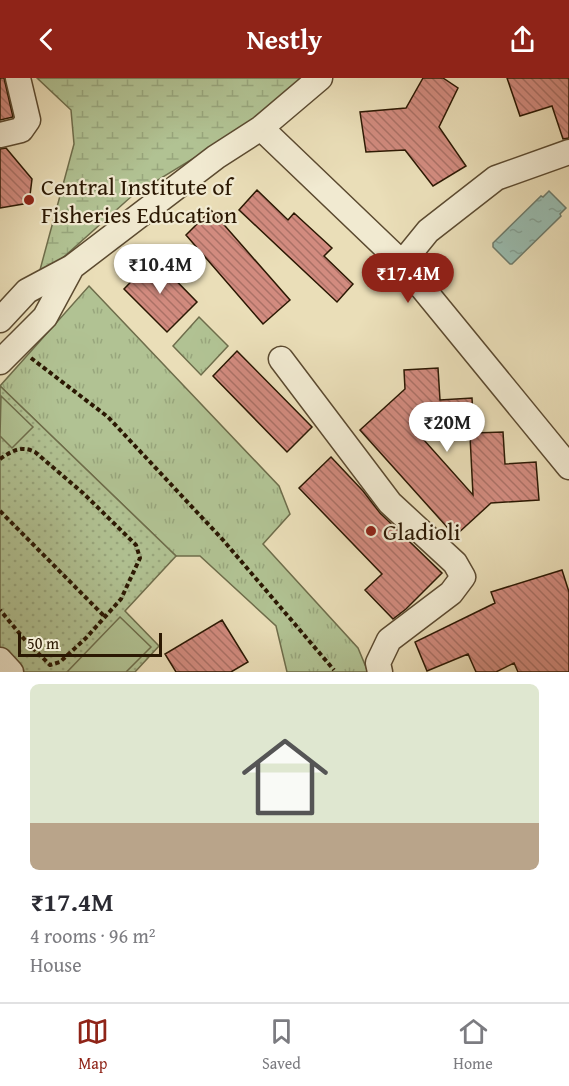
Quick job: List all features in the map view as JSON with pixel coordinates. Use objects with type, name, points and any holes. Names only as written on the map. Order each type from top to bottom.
[{"type":"street","points":[[0,135],[21,130],[28,120],[18,78]]},
{"type":"street","points":[[0,320],[27,291],[72,267],[216,157],[261,128],[320,78]]},
{"type":"street","points":[[261,128],[402,263],[569,467]]},
{"type":"street","points":[[402,263],[428,231],[496,178],[569,152]]},
{"type":"street","points":[[8,354],[45,317],[72,267]]},
{"type":"street","points":[[281,359],[390,503],[455,562],[463,577],[451,593],[389,640],[378,663],[380,672]]},
{"type":"street","points":[[0,660],[11,672]]},
{"type":"path","points":[[8,354],[108,417],[223,540],[334,670]]},
{"type":"path","points":[[0,459],[19,449],[26,448],[35,452],[83,493],[136,545],[140,558],[121,599],[86,638],[60,662],[50,665],[0,610]]},
{"type":"path","points":[[0,511],[105,617]]},
{"type":"green space","points":[[37,78],[326,78],[133,195],[37,281],[74,144],[71,110]]},
{"type":"green space","points":[[89,286],[279,486],[290,514],[263,544],[358,648],[368,672],[287,672],[276,626],[200,556],[176,556],[0,386]]},
{"type":"green space","points":[[199,317],[228,346],[201,375],[173,346]]},
{"type":"green space","points":[[0,386],[176,556],[125,611],[159,646],[135,672],[21,672],[0,647]]},
{"type":"green space","points":[[1,396],[33,427],[12,448],[0,436]]},
{"type":"green space","points":[[120,617],[151,647],[126,672],[67,672]]},
{"type":"water","points":[[549,191],[566,208],[560,214],[561,216],[510,264],[493,247],[493,243]]},
{"type":"building","points":[[0,78],[4,78],[13,117],[0,120]]},
{"type":"building","points":[[423,78],[443,78],[458,88],[439,127],[466,166],[433,186],[405,150],[366,152],[360,112],[406,108]]},
{"type":"building","points":[[507,78],[569,78],[569,138],[563,139],[552,106],[520,116]]},
{"type":"building","points":[[6,148],[32,179],[29,203],[0,208],[0,149]]},
{"type":"building","points":[[257,190],[288,220],[294,213],[332,248],[324,256],[353,284],[337,302],[239,210]]},
{"type":"building","points":[[211,210],[290,300],[263,324],[186,235]]},
{"type":"building","points":[[154,258],[197,302],[167,332],[124,289]]},
{"type":"building","points":[[237,351],[312,427],[287,452],[213,376]]},
{"type":"building","points":[[438,368],[440,400],[472,398],[474,433],[503,432],[505,464],[536,462],[539,500],[491,503],[455,536],[360,430],[405,389],[404,370]],"holes":[[[470,436],[473,495],[423,439]]]},
{"type":"building","name":"Gladioli","points":[[331,457],[380,513],[442,573],[393,619],[365,590],[382,574],[299,488]]},
{"type":"building","points":[[562,570],[569,592],[569,672],[518,672],[514,663],[496,672],[476,672],[468,654],[427,671],[415,642],[495,603],[491,592]]},
{"type":"building","points":[[222,620],[248,662],[231,672],[176,672],[165,654]]},
{"type":"place","name":"Central Institute of Fisheries Education","points":[[29,200]]},
{"type":"place","name":"Gladioli","points":[[371,531]]}]
